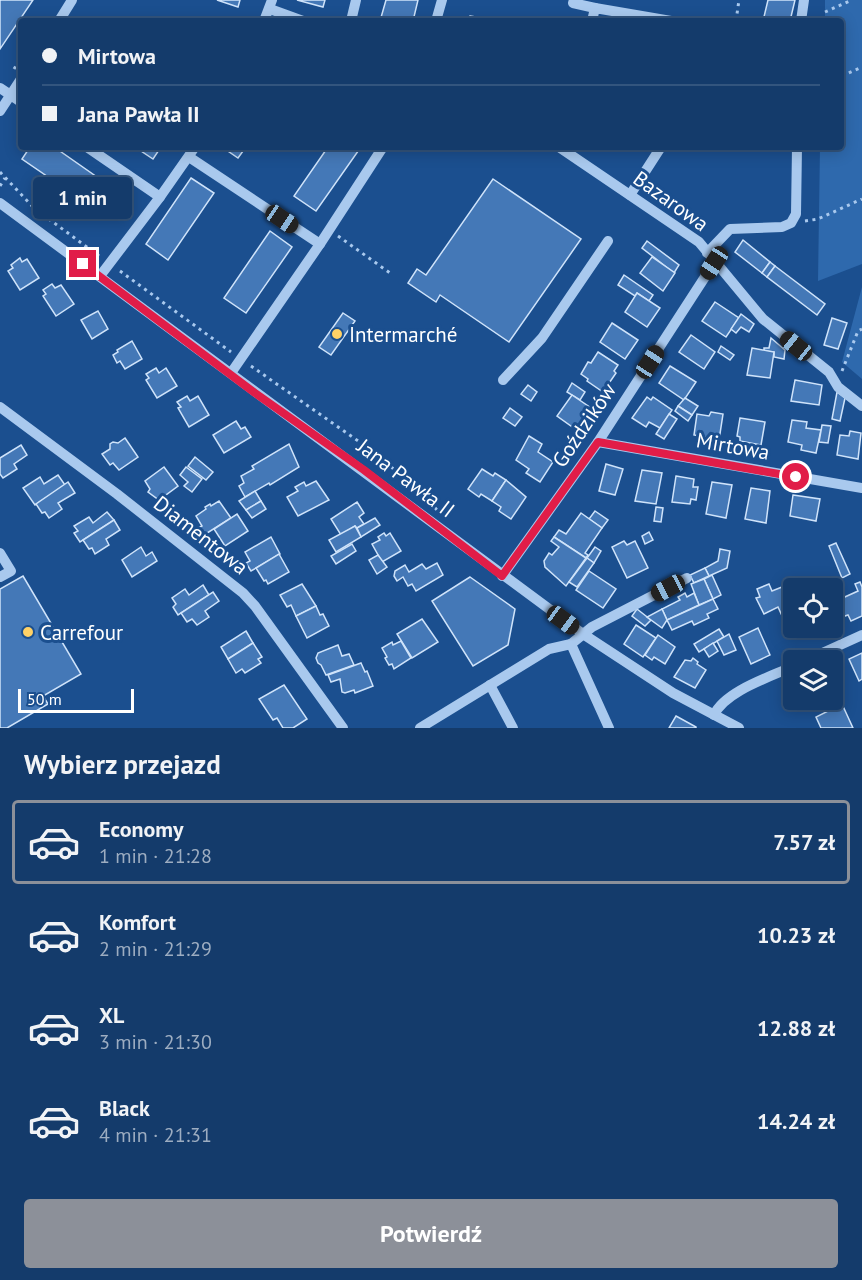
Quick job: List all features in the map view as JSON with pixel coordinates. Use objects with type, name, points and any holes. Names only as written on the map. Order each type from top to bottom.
[{"type":"street","points":[[61,18],[72,0]]},
{"type":"street","points":[[352,18],[356,0]]},
{"type":"street","points":[[437,18],[442,0]]},
{"type":"street","points":[[573,0],[573,3],[654,18]]},
{"type":"street","points":[[801,18],[804,0]]},
{"type":"street","points":[[265,18],[271,4],[297,18]]},
{"type":"street","points":[[593,18],[596,8]]},
{"type":"street","points":[[0,111],[18,84]]},
{"type":"street","points":[[0,88],[18,100]]},
{"type":"street","points":[[91,150],[160,197]]},
{"type":"street","points":[[231,373],[320,244],[381,150]]},
{"type":"street","name":"Bazarowa","points":[[563,150],[699,242],[714,263],[763,319],[834,371],[838,387],[862,406]]},
{"type":"street","points":[[630,195],[659,150]]},
{"type":"street","points":[[707,253],[730,229],[782,227],[791,223],[796,214],[797,150]]},
{"type":"street","points":[[100,276],[192,152],[320,244]]},
{"type":"street","name":"Jana Pawła II","points":[[0,203],[255,393],[364,470],[582,634],[673,693],[739,728]]},
{"type":"street","points":[[503,380],[542,338],[608,241]]},
{"type":"street","name":"Goździków","points":[[502,576],[598,442],[714,263]]},
{"type":"street","name":"Diamentowa","points":[[0,407],[117,494],[243,593],[255,606],[343,728]]},
{"type":"street","name":"Mirtowa","points":[[598,442],[862,488]]},
{"type":"street","points":[[0,553],[11,571],[0,577]]},
{"type":"street","points":[[420,728],[549,649],[571,644],[582,634],[687,578]]},
{"type":"street","points":[[829,650],[862,635]]},
{"type":"street","points":[[571,644],[609,728]]},
{"type":"street","points":[[714,715],[719,705],[735,693],[783,671]]},
{"type":"street","points":[[490,685],[513,728]]},
{"type":"path","points":[[736,18],[739,0]]},
{"type":"path","points":[[825,12],[852,0]]},
{"type":"path","points":[[844,75],[862,67]]},
{"type":"path","points":[[0,172],[34,208],[106,260]]},
{"type":"path","points":[[0,186],[5,178]]},
{"type":"path","points":[[800,226],[802,222],[818,219],[862,199]]},
{"type":"path","points":[[330,229],[390,273]]},
{"type":"path","points":[[115,267],[233,354]]},
{"type":"path","points":[[834,371],[843,371],[858,331],[862,328]]},
{"type":"path","points":[[247,363],[361,443],[430,500]]},
{"type":"shaded area","points":[[825,0],[862,0],[862,264],[818,281],[820,150],[844,150],[844,18],[825,18]]},
{"type":"shaded area","points":[[862,287],[862,379],[842,362]]},
{"type":"building","points":[[33,0],[21,18],[18,18],[18,22],[0,49],[0,1]]},
{"type":"building","points":[[217,0],[240,0],[238,7]]},
{"type":"building","points":[[297,0],[325,0],[323,7]]},
{"type":"building","points":[[386,0],[418,0],[414,18],[381,18]]},
{"type":"building","points":[[768,0],[795,0],[791,18],[764,18]]},
{"type":"building","points":[[28,150],[58,150],[110,186],[113,182],[129,193],[111,220],[22,159]]},
{"type":"building","points":[[140,150],[159,150],[153,159]]},
{"type":"building","points":[[226,150],[244,150],[238,158]]},
{"type":"building","points":[[326,150],[359,150],[316,211],[294,196]]},
{"type":"building","points":[[191,178],[214,193],[168,260],[146,244]]},
{"type":"building","name":"Intermarché","points":[[493,179],[581,239],[509,342],[440,295],[436,302],[408,283],[417,269],[426,275]]},
{"type":"building","points":[[270,231],[292,247],[246,313],[224,298]]},
{"type":"building","points":[[743,240],[770,262],[762,273],[735,252]]},
{"type":"building","points":[[647,241],[679,265],[674,273],[642,248]]},
{"type":"building","points":[[652,257],[675,273],[663,291],[640,273]]},
{"type":"building","points":[[20,258],[22,262],[27,259],[39,278],[20,290],[8,271],[13,268],[11,265]]},
{"type":"building","points":[[770,262],[775,266],[767,277],[762,273]]},
{"type":"building","points":[[775,266],[825,304],[817,315],[767,277]]},
{"type":"building","points":[[624,275],[653,295],[649,301],[637,293],[635,296],[618,285]]},
{"type":"building","points":[[52,284],[55,288],[61,285],[74,304],[56,316],[43,296],[46,294],[43,290]]},
{"type":"building","points":[[637,293],[660,308],[647,327],[625,312]]},
{"type":"building","points":[[715,302],[739,318],[726,337],[702,321]]},
{"type":"building","points":[[98,311],[108,329],[92,339],[81,320]]},
{"type":"building","name":"Intermarché","points":[[343,313],[355,321],[331,355],[319,347]]},
{"type":"building","points":[[741,314],[754,324],[749,332],[741,327],[736,333],[731,329]]},
{"type":"building","points":[[832,318],[847,323],[838,349],[824,345]]},
{"type":"building","points":[[612,323],[638,340],[625,359],[600,342]]},
{"type":"building","points":[[691,335],[715,352],[704,369],[679,352]]},
{"type":"building","points":[[771,338],[785,350],[784,359],[774,357],[774,352],[764,351],[764,348],[769,348]]},
{"type":"building","points":[[132,341],[142,359],[125,369],[120,361],[117,363],[113,355]]},
{"type":"building","points":[[721,346],[734,355],[730,360],[718,352]]},
{"type":"building","points":[[752,348],[774,352],[770,378],[747,375]]},
{"type":"building","points":[[598,352],[618,365],[614,371],[616,373],[603,392],[581,374]]},
{"type":"building","points":[[670,366],[696,382],[684,400],[659,383]]},
{"type":"building","points":[[156,368],[159,373],[166,368],[177,386],[157,398],[146,380],[149,378],[146,374]]},
{"type":"building","points":[[795,380],[822,385],[819,405],[791,401]]},
{"type":"building","points":[[572,383],[585,392],[580,400],[567,392]]},
{"type":"building","points":[[528,385],[537,392],[531,401],[521,394]]},
{"type":"building","points":[[837,392],[845,398],[840,421],[832,419]]},
{"type":"building","points":[[572,395],[594,410],[578,431],[557,416]]},
{"type":"building","points":[[187,396],[190,401],[198,396],[209,415],[189,427],[177,402]]},
{"type":"building","points":[[647,397],[651,400],[653,397],[672,410],[660,428],[649,422],[646,427],[632,418]]},
{"type":"building","points":[[685,398],[698,406],[692,415],[678,406]]},
{"type":"building","points":[[678,406],[692,415],[688,421],[675,411]]},
{"type":"building","points":[[510,408],[522,417],[515,426],[503,418]]},
{"type":"building","points":[[711,412],[723,414],[719,440],[694,435],[697,414],[709,416]]},
{"type":"building","points":[[669,414],[677,419],[664,439],[656,434]]},
{"type":"building","points":[[740,418],[765,422],[761,445],[740,441],[740,437],[737,436]]},
{"type":"building","points":[[792,420],[807,422],[806,428],[821,430],[816,453],[801,450],[802,445],[788,442]]},
{"type":"building","points":[[236,421],[241,429],[245,427],[251,437],[224,453],[213,435]]},
{"type":"building","points":[[822,425],[831,426],[828,443],[819,442]]},
{"type":"building","points":[[850,431],[861,433],[858,459],[837,455],[840,435],[849,436]]},
{"type":"building","points":[[529,436],[542,444],[538,452],[553,462],[540,482],[526,473],[529,469],[516,460]]},
{"type":"building","points":[[125,438],[138,457],[119,470],[113,463],[110,465],[102,454],[110,449],[110,444],[118,443]]},
{"type":"building","points":[[289,444],[299,467],[245,497],[239,486],[244,483],[241,476],[254,469],[252,466]]},
{"type":"building","points":[[21,445],[27,455],[14,464],[17,469],[3,478],[0,474],[0,458]]},
{"type":"building","points":[[195,457],[213,472],[206,480],[188,466]]},
{"type":"building","points":[[606,464],[623,469],[615,495],[599,491]]},
{"type":"building","points":[[164,467],[178,486],[159,500],[148,492],[150,489],[145,481]]},
{"type":"building","points":[[186,467],[202,479],[192,492],[184,486],[188,482],[180,475]]},
{"type":"building","points":[[482,469],[506,480],[492,501],[481,494],[479,497],[468,489]]},
{"type":"building","points":[[642,470],[662,473],[656,504],[635,501]]},
{"type":"building","points":[[58,475],[65,485],[35,505],[23,488],[40,477],[44,484]]},
{"type":"building","points":[[676,476],[694,479],[693,487],[698,487],[696,500],[691,499],[690,504],[672,502]]},
{"type":"building","points":[[506,480],[526,497],[511,519],[499,511],[501,507],[492,501]]},
{"type":"building","points":[[316,481],[329,500],[298,516],[287,497],[298,491],[295,487],[304,482],[306,486]]},
{"type":"building","points":[[68,482],[75,493],[58,503],[62,509],[49,518],[36,504]]},
{"type":"building","points":[[712,482],[732,485],[726,518],[706,514]]},
{"type":"building","points":[[751,488],[770,491],[766,523],[745,519]]},
{"type":"building","points":[[255,491],[261,501],[246,510],[239,501]]},
{"type":"building","points":[[793,495],[820,499],[816,521],[790,516]]},
{"type":"building","points":[[219,501],[231,518],[204,535],[198,528],[202,526],[196,516],[206,509],[205,507]]},
{"type":"building","points":[[261,501],[266,509],[252,518],[246,510]]},
{"type":"building","points":[[357,502],[364,513],[359,517],[364,524],[357,528],[355,526],[341,535],[331,519]]},
{"type":"building","points":[[656,507],[663,508],[661,522],[654,521]]},
{"type":"building","points":[[595,511],[608,520],[602,528],[589,519]]},
{"type":"building","points":[[107,512],[114,520],[80,542],[74,533],[78,531],[74,526],[89,517],[93,523]]},
{"type":"building","points":[[581,513],[602,528],[585,553],[588,555],[586,558],[554,537],[559,530],[566,534]]},
{"type":"building","points":[[237,514],[248,531],[225,546],[214,529]]},
{"type":"building","points":[[375,518],[380,525],[361,537],[357,528]]},
{"type":"building","points":[[114,520],[120,530],[106,539],[109,545],[95,554],[83,540]]},
{"type":"building","points":[[355,526],[361,537],[336,552],[329,540]]},
{"type":"building","points":[[649,532],[653,540],[645,544],[642,536]]},
{"type":"building","points":[[384,533],[386,536],[390,533],[401,551],[382,562],[372,544],[380,540],[378,537]]},
{"type":"building","points":[[271,537],[280,554],[251,571],[246,563],[250,561],[245,552]]},
{"type":"building","points":[[554,537],[586,558],[566,586],[545,567],[544,561],[549,553],[552,555],[559,547],[551,541]]},
{"type":"building","points":[[624,541],[627,545],[635,541],[648,568],[627,578],[612,547]]},
{"type":"building","points":[[836,543],[850,574],[842,578],[829,546]]},
{"type":"building","points":[[352,544],[356,551],[336,564],[331,556]]},
{"type":"building","points":[[141,547],[146,556],[152,552],[157,561],[132,577],[122,560]]},
{"type":"building","points":[[595,547],[601,551],[594,563],[587,558]]},
{"type":"building","points":[[720,549],[730,551],[727,568],[709,576],[705,568],[718,561]]},
{"type":"building","points":[[279,554],[289,572],[268,584],[256,568]]},
{"type":"building","points":[[378,555],[387,567],[377,574],[369,560]]},
{"type":"building","points":[[587,558],[594,563],[577,587],[569,582]]},
{"type":"building","points":[[437,563],[443,575],[416,591],[412,584],[408,586],[403,577],[397,581],[394,576],[395,571],[405,565],[409,572],[422,564],[426,569]]},
{"type":"building","points":[[705,568],[709,576],[694,583],[690,575]]},
{"type":"building","points":[[589,571],[616,589],[603,608],[576,590]]},
{"type":"building","points":[[712,575],[721,595],[713,599],[704,579]]},
{"type":"building","name":"Carrefour","points":[[23,576],[81,674],[43,696],[48,704],[7,728],[0,728],[0,589]]},
{"type":"building","points":[[470,577],[515,609],[508,645],[473,666],[432,601]]},
{"type":"building","points":[[704,579],[713,599],[699,605],[691,584]]},
{"type":"building","points":[[860,582],[862,587],[862,616],[851,621],[848,615],[843,617],[843,598],[858,591],[855,584]]},
{"type":"building","points":[[302,584],[316,606],[296,616],[291,605],[287,607],[280,595]]},
{"type":"building","points":[[769,584],[772,591],[782,587],[783,618],[778,607],[764,614],[756,598],[760,597],[757,589]]},
{"type":"building","points":[[203,585],[209,595],[178,615],[173,607],[176,604],[172,598],[185,589],[189,595]]},
{"type":"building","points":[[213,592],[219,601],[205,611],[209,617],[197,625],[192,619],[187,622],[181,613]]},
{"type":"building","points":[[685,593],[687,597],[694,593],[699,605],[667,620],[662,609],[680,600],[678,597]]},
{"type":"building","points":[[713,599],[718,609],[707,614],[709,618],[694,625],[692,621],[672,630],[667,620]]},
{"type":"building","points":[[316,606],[329,626],[307,638],[296,616]]},
{"type":"building","points":[[637,609],[651,620],[645,626],[632,616]]},
{"type":"building","points":[[662,609],[667,620],[662,628],[647,617]]},
{"type":"building","points":[[422,619],[438,642],[412,658],[397,634]]},
{"type":"building","points":[[636,625],[656,638],[643,657],[624,644]]},
{"type":"building","points":[[758,628],[770,655],[751,664],[739,637]]},
{"type":"building","points":[[719,629],[724,637],[699,652],[694,644]]},
{"type":"building","points":[[246,631],[253,643],[228,659],[221,647]]},
{"type":"building","points":[[729,634],[736,650],[724,655],[717,641]]},
{"type":"building","points":[[658,635],[675,647],[665,664],[654,657],[652,660],[645,655]]},
{"type":"building","points":[[401,641],[411,658],[394,669],[385,658],[387,657],[382,648],[392,642],[393,645]]},
{"type":"building","points":[[253,643],[262,657],[258,659],[261,663],[245,673],[242,669],[236,673],[228,659]]},
{"type":"building","points":[[713,643],[718,651],[709,657],[704,649]]},
{"type":"building","points":[[338,645],[342,656],[349,654],[354,665],[326,675],[316,658],[318,653]]},
{"type":"building","points":[[862,653],[862,679],[859,681],[849,659]]},
{"type":"building","points":[[693,658],[706,670],[695,688],[674,677],[685,660],[691,661]]},
{"type":"building","points":[[361,663],[373,686],[355,693],[354,690],[345,693],[342,692],[340,679],[331,682],[328,675]]},
{"type":"building","points":[[284,685],[307,719],[293,728],[283,728],[277,718],[273,720],[259,699]]},
{"type":"building","points":[[843,706],[853,728],[821,728],[816,717],[830,710],[843,710]]},
{"type":"building","points":[[676,716],[696,727],[696,728],[669,728]]},
{"type":"place","name":"Intermarché","points":[[337,334]]},
{"type":"place","name":"Carrefour","points":[[28,632]]},
{"type":"route","points":[[83,264],[255,393],[364,470],[502,576],[598,442],[796,477]]}]
